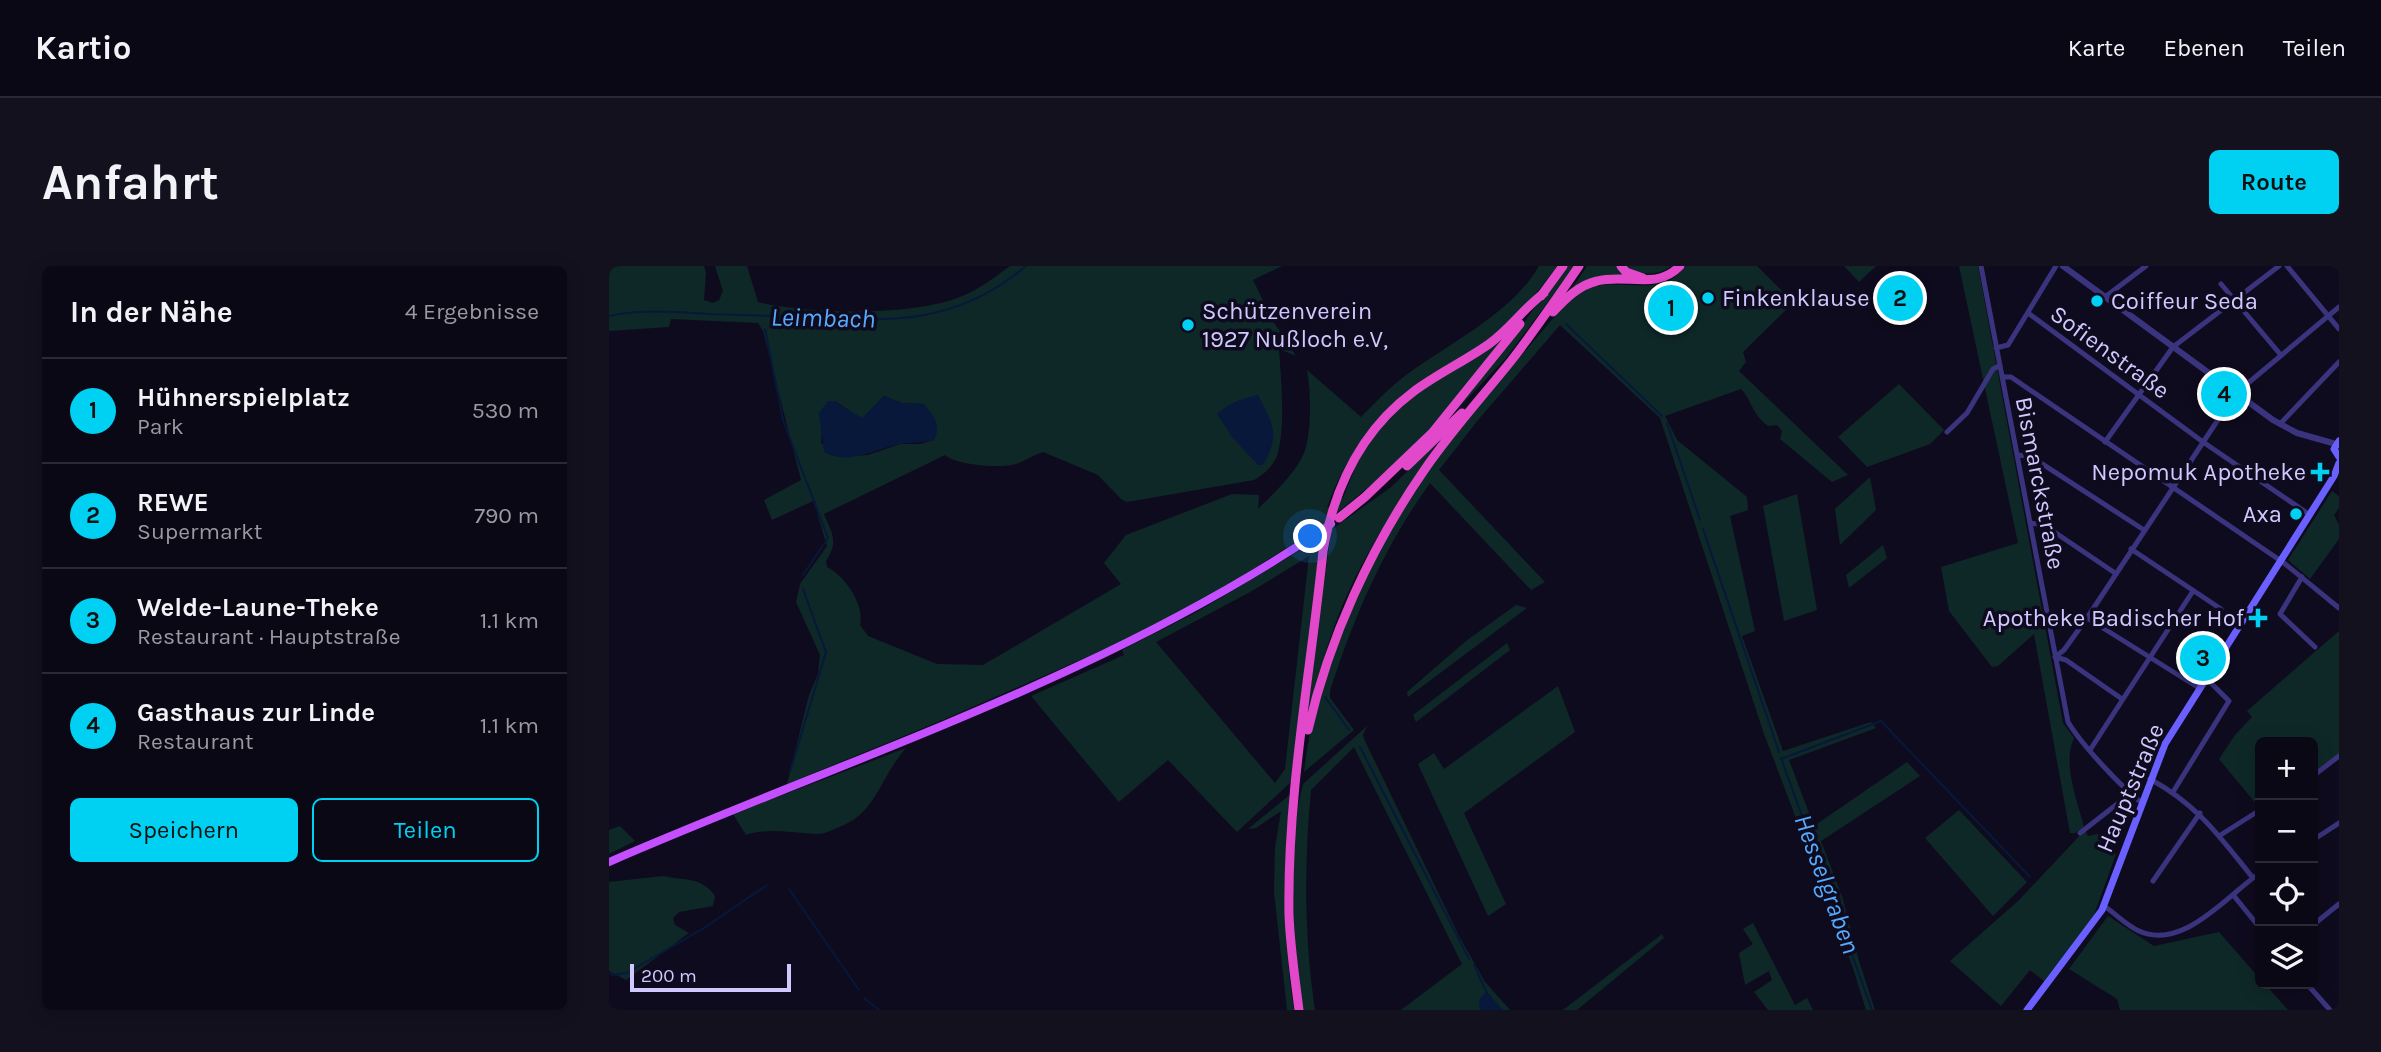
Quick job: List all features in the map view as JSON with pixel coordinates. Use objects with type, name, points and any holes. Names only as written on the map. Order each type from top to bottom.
[{"type":"highway","points":[[1339,518],[1365,498],[1432,433],[1563,266]]},
{"type":"highway","points":[[1298,772],[1329,659],[1358,587],[1380,543],[1425,469],[1528,339],[1580,266]]},
{"type":"highway","points":[[1621,266],[1635,276],[1648,278],[1661,276],[1678,266]]},
{"type":"highway","points":[[1528,339],[1566,298],[1590,283],[1610,279],[1660,279],[1670,275],[1678,266]]},
{"type":"highway","points":[[1299,1010],[1291,950],[1290,862],[1328,522],[1346,475],[1367,438],[1397,405],[1490,343],[1544,293]]},
{"type":"highway","points":[[1339,518],[1396,476],[1425,450],[1511,361]]},
{"type":"main road","points":[[2337,442],[2335,452],[2339,457]]},
{"type":"main road","name":"Hauptstraße","points":[[2027,1010],[2104,906],[2165,744],[2310,515],[2339,463]]},
{"type":"main road","points":[[609,862],[970,714],[1104,655],[1248,577],[1339,518]]},
{"type":"street","name":"Bismarckstraße","points":[[1981,266],[2068,722],[2077,737],[2130,794],[2142,803]]},
{"type":"street","points":[[1996,348],[2008,345],[2056,266]]},
{"type":"street","points":[[2063,266],[2235,394],[2280,424],[2306,436],[2337,442]]},
{"type":"street","points":[[2105,297],[2146,266]]},
{"type":"street","points":[[2105,442],[2173,347],[2279,266]]},
{"type":"street","points":[[2287,266],[2339,329]]},
{"type":"street","points":[[2221,284],[2280,355]]},
{"type":"street","points":[[2055,657],[2064,650],[2087,618],[2235,394],[2339,307]]},
{"type":"street","name":"Sofienstraße","points":[[2028,313],[2203,442],[2310,515]]},
{"type":"street","points":[[2280,424],[2339,362]]},
{"type":"street","points":[[1947,432],[1963,417],[1993,369],[1999,366]]},
{"type":"street","points":[[2002,377],[2011,377],[2173,487],[2280,561],[2339,608]]},
{"type":"street","points":[[2017,455],[2030,456],[2144,530]]},
{"type":"street","points":[[2030,523],[2043,525],[2115,573]]},
{"type":"street","points":[[2131,550],[2221,609]]},
{"type":"street","points":[[2302,578],[2280,614],[2315,647]]},
{"type":"street","points":[[2090,750],[2193,591]]},
{"type":"street","points":[[2087,618],[2199,688]]},
{"type":"street","points":[[2055,657],[2066,660],[2122,699]]},
{"type":"street","points":[[2173,792],[2229,701],[2206,678]]},
{"type":"street","points":[[2318,772],[2339,756]]},
{"type":"street","points":[[2104,906],[2137,930],[2157,934],[2175,932],[2192,925],[2234,896],[2253,878],[2200,813],[2173,792],[2150,779]]},
{"type":"street","points":[[2080,833],[2130,794]]},
{"type":"street","points":[[2153,881],[2200,813]]},
{"type":"street","points":[[2218,836],[2255,813]]},
{"type":"street","points":[[2318,837],[2339,823]]},
{"type":"street","points":[[2234,896],[2258,926]]},
{"type":"street","points":[[2318,921],[2339,904]]},
{"type":"street","points":[[2311,989],[2330,1010]]},
{"type":"green space","points":[[609,266],[704,266],[704,300],[713,303],[719,300],[723,291],[715,266],[747,266],[758,302],[830,311],[884,311],[934,305],[955,299],[977,289],[1010,266],[1282,266],[1253,280],[1273,321],[1296,356],[1279,349],[1282,403],[1280,444],[1273,463],[1254,480],[1127,502],[1098,475],[1043,452],[1005,466],[977,465],[945,455],[824,514],[832,532],[833,543],[826,561],[827,567],[847,584],[857,600],[860,625],[868,636],[937,664],[983,665],[1121,584],[1104,563],[1126,535],[1232,494],[1259,495],[1258,509],[1290,476],[1304,453],[1310,412],[1307,370],[1361,417],[1401,379],[1512,300],[1539,266],[1557,266],[1523,308],[1494,336],[1422,380],[1377,420],[1353,453],[1327,508],[1343,498],[1357,463],[1378,430],[1412,397],[1511,330],[1426,434],[1388,471],[1322,525],[1193,605],[1103,650],[787,784],[809,695],[818,674],[820,655],[796,602],[800,584],[827,546],[815,500],[772,520],[764,500],[801,480],[763,331],[758,323],[671,319],[669,327],[609,331]],"holes":[[[884,396],[902,403],[924,404],[934,440],[920,444],[900,444],[868,455],[839,457],[821,443],[822,424],[835,401],[862,419]]]},
{"type":"green space","points":[[1564,266],[1575,266],[1506,358],[1450,417],[1523,324]]},
{"type":"green space","points":[[1587,266],[1617,266],[1630,276],[1571,290]]},
{"type":"green space","points":[[1625,266],[1671,266],[1666,270],[1648,274]]},
{"type":"green space","points":[[1686,266],[1757,266],[1788,297],[1793,294],[1798,298],[1743,352],[1746,362],[1739,371],[1848,475],[1832,482],[1780,439],[1782,431],[1777,425],[1768,426],[1762,421],[1741,389],[1665,416],[1677,440],[1747,497],[1748,510],[1730,516],[1755,631],[1742,636],[1783,751],[1871,722],[1876,728],[1789,760],[1814,826],[1907,762],[1920,776],[1821,841],[1842,896],[1875,1010],[1866,1010],[1853,968],[1764,734],[1660,418],[1560,325],[1439,470],[1545,582],[1531,590],[1430,483],[1384,557],[1349,636],[1330,691],[1330,698],[1354,730],[1304,772],[1322,685],[1355,599],[1398,517],[1448,444],[1560,310],[1578,293],[1587,288],[1604,285],[1654,285],[1676,276]]},
{"type":"green space","points":[[1844,266],[1876,266],[1859,282]]},
{"type":"green space","points":[[1959,266],[1978,266],[2063,723],[2074,738],[2070,770],[2084,827],[2075,833],[2070,833],[2034,634],[1998,666],[1992,667],[1949,611],[1941,567],[2018,543]]},
{"type":"green space","points":[[1899,384],[1944,430],[1930,444],[1867,467],[1838,437]]},
{"type":"green space","points":[[1437,443],[1382,529],[1347,596],[1329,643],[1307,717],[1331,530],[1390,488]]},
{"type":"green space","points":[[1870,477],[1876,510],[1840,545],[1835,509]]},
{"type":"green space","points":[[2332,491],[2339,496],[2339,508],[2334,515],[2339,525],[2339,539],[2310,579],[2288,560]]},
{"type":"green space","points":[[1797,494],[1817,610],[1784,621],[1763,506]]},
{"type":"green space","points":[[1321,538],[1292,781],[1237,832],[1168,760],[1119,802],[1031,696],[1124,655],[1122,650],[1197,612]],"holes":[[[1309,556],[1285,769],[1275,783],[1156,642],[1252,591]]]},
{"type":"green space","points":[[1883,545],[1887,558],[1849,588],[1846,575]]},
{"type":"green space","points":[[1516,605],[1527,608],[1408,697],[1407,692],[1466,641]]},
{"type":"green space","points":[[2339,631],[2339,753],[2318,770],[2318,737],[2255,737],[2255,803],[2219,759],[2235,735],[2252,717],[2247,711]]},
{"type":"green space","points":[[1507,643],[1510,650],[1416,722],[1413,715]]},
{"type":"green space","points":[[1558,686],[1575,732],[1464,813],[1506,904],[1488,916],[1418,764],[1434,753],[1444,769]]},
{"type":"green space","points":[[1367,726],[1363,735],[1365,741],[1459,936],[1485,982],[1510,1010],[1401,1010],[1462,964],[1354,747],[1311,790],[1306,900],[1315,1010],[1303,1010],[1295,952],[1292,867],[1298,806],[1303,784]]},
{"type":"green space","points":[[906,748],[861,814],[829,831],[816,834],[772,831],[746,835],[733,814]]},
{"type":"green space","points":[[1292,793],[1285,902],[1287,955],[1294,1010],[1287,1010],[1274,892],[1275,848],[1281,811],[1256,828],[1248,829]]},
{"type":"green space","points":[[1959,810],[2027,882],[1993,916],[1925,838]]},
{"type":"green space","points":[[620,826],[635,841],[609,854],[609,830]]},
{"type":"green space","points":[[2085,830],[2088,836],[2098,834],[2116,854],[2094,915],[2044,981],[2030,970],[2001,1006],[1950,961],[2018,901]]},
{"type":"green space","points":[[663,876],[692,880],[704,885],[715,896],[713,906],[679,912],[673,918],[675,925],[689,933],[626,980],[609,971],[609,882]]},
{"type":"green space","points":[[2108,916],[2154,946],[2219,932],[2255,973],[2255,989],[2269,989],[2288,1010],[2120,1010],[2117,999],[2069,969]]},
{"type":"green space","points":[[1753,923],[1795,1005],[1807,998],[1813,1010],[1768,1010],[1754,992],[1772,980],[1769,971],[1745,985],[1739,953],[1753,944],[1743,929]]},
{"type":"green space","points":[[1662,934],[1664,938],[1577,1010],[1563,1010]]},
{"type":"water","points":[[1258,395],[1273,429],[1272,445],[1263,465],[1258,465],[1232,437],[1217,414],[1236,402]]},
{"type":"water","points":[[884,396],[902,403],[924,404],[937,425],[934,440],[900,444],[852,457],[833,456],[824,452],[819,413],[828,401],[834,401],[862,418]]},
{"type":"water","points":[[1486,992],[1503,1010],[1481,1010],[1480,998]]},
{"type":"waterway","name":"Leimbach","points":[[609,316],[634,312],[866,319],[921,316],[974,300],[1026,266]]},
{"type":"waterway","name":"Hesselgraben","points":[[1566,324],[1662,416]]},
{"type":"waterway","points":[[765,329],[783,420],[828,538],[803,575]]},
{"type":"waterway","name":"Hesselgraben","points":[[1667,423],[1700,520]]},
{"type":"waterway","name":"Hesselgraben","points":[[1703,529],[1779,752]]},
{"type":"waterway","points":[[790,772],[826,652],[803,589]]},
{"type":"waterway","points":[[1325,697],[1349,730]]},
{"type":"waterway","points":[[1781,759],[1881,721],[2030,877]]},
{"type":"waterway","points":[[1360,747],[1469,959]]},
{"type":"waterway","name":"Hesselgraben","points":[[1781,758],[1872,1010]]},
{"type":"waterway","points":[[609,973],[627,973],[704,928],[767,885]]},
{"type":"waterway","points":[[789,889],[859,990]]},
{"type":"waterway","points":[[1474,965],[1487,993]]},
{"type":"waterway","points":[[864,998],[879,1010]]},
{"type":"place","name":"Finkenklause","points":[[1708,298]]},
{"type":"place","name":"REWE","points":[[1900,298]]},
{"type":"place","name":"Coiffeur Seda","points":[[2097,301]]},
{"type":"place","name":"Hühnerspielplatz","points":[[1671,308]]},
{"type":"place","name":"Schützenverein 1927 Nußloch e.V,","points":[[1188,325]]},
{"type":"place","name":"Gasthaus zur Linde","points":[[2224,394]]},
{"type":"place","name":"Nepomuk Apotheke","points":[[2320,472]]},
{"type":"place","name":"Axa","points":[[2296,514]]},
{"type":"place","name":"Apotheke Badischer Hof","points":[[2258,618]]},
{"type":"place","name":"Welde-Laune-Theke","points":[[2203,658]]}]
